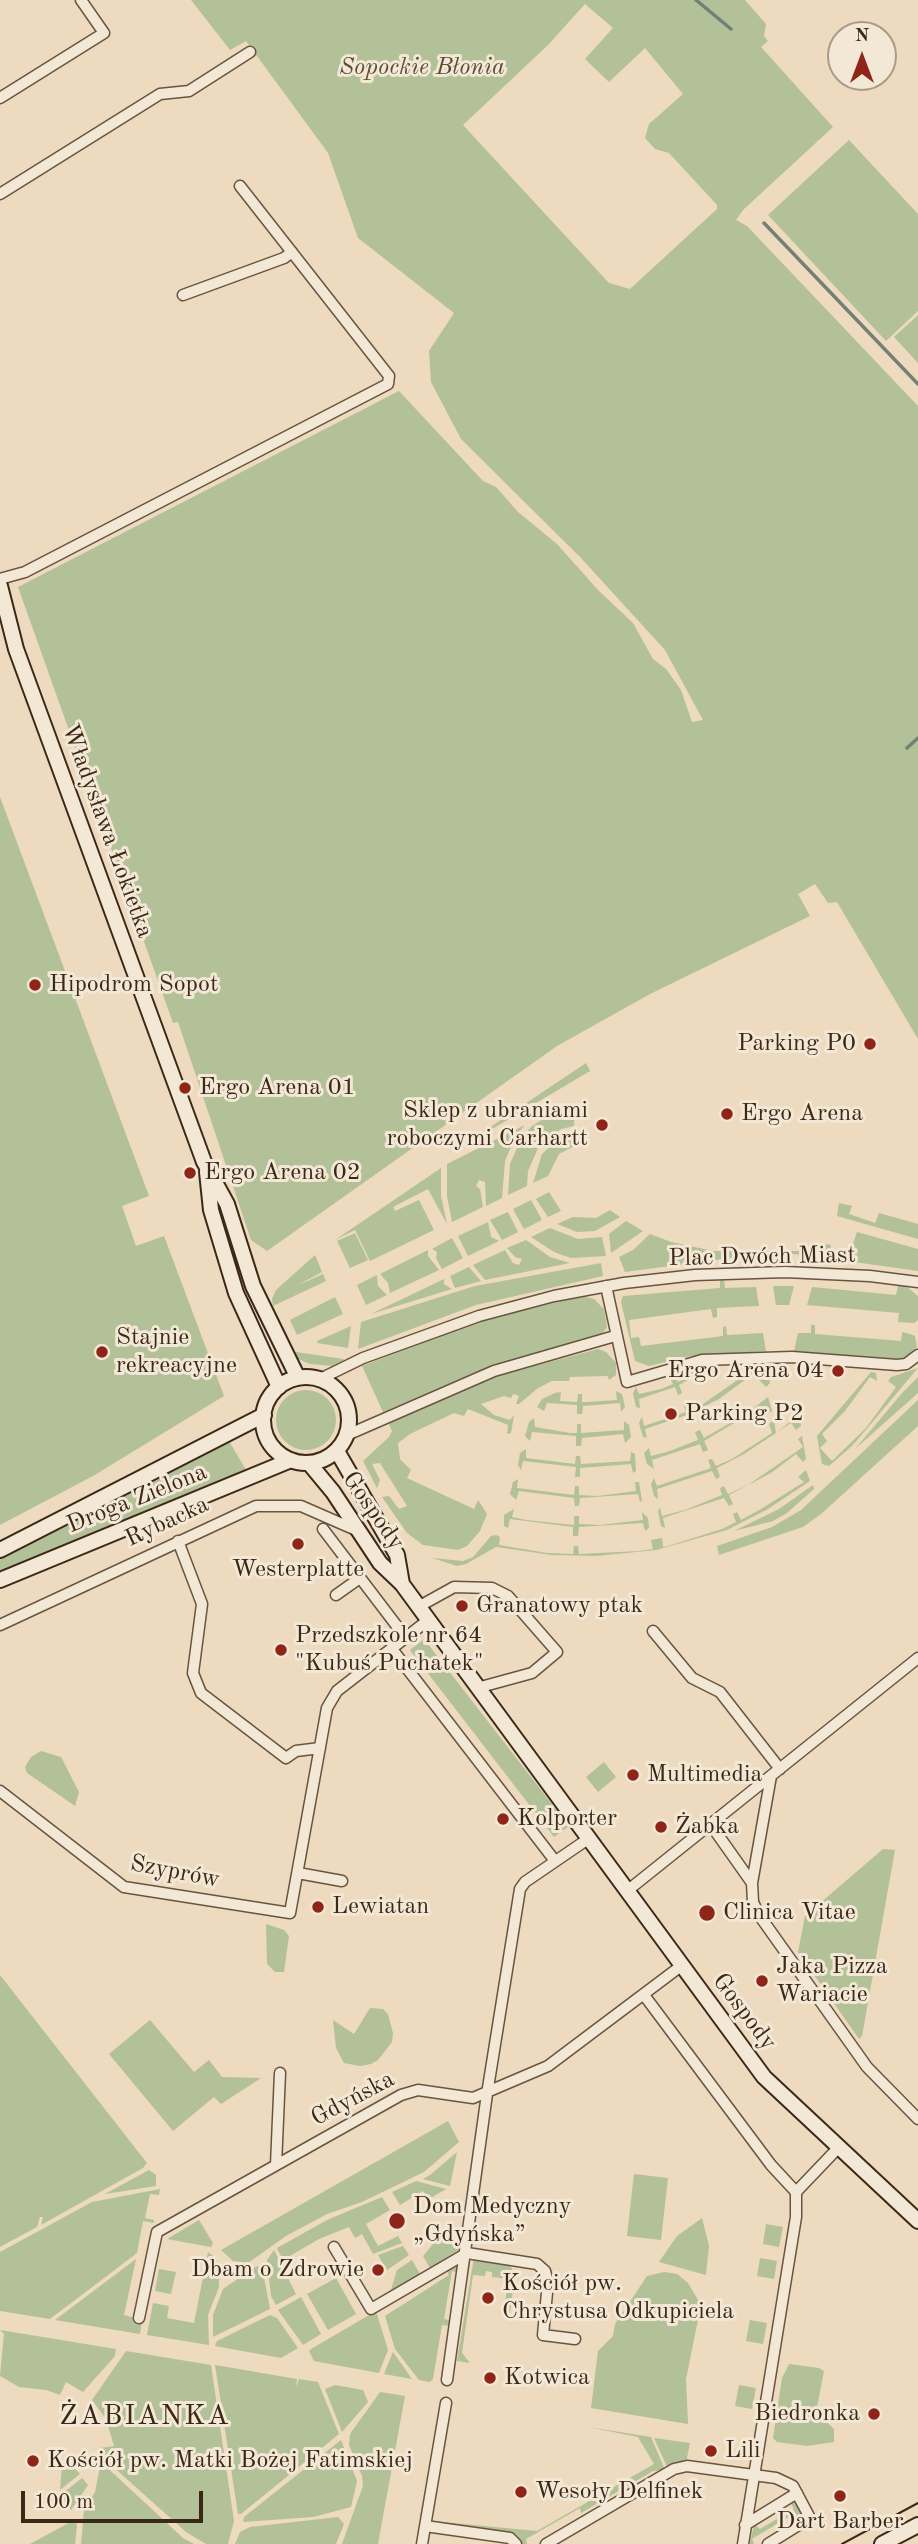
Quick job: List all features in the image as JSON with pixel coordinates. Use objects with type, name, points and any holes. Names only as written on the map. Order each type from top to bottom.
[{"type":"street","points":[[0,98],[104,33],[81,0]]},
{"type":"street","points":[[0,194],[160,94],[189,91],[250,52]]},
{"type":"street","points":[[0,579],[25,572],[388,384],[389,376],[240,186]]},
{"type":"street","points":[[183,295],[284,258],[292,252]]},
{"type":"street","name":"Władysława Łokietka","points":[[0,586],[16,649],[206,1167],[227,1205],[254,1286],[298,1378]]},
{"type":"street","name":"Władysława Łokietka","points":[[206,1167],[211,1210],[236,1293],[279,1387]]},
{"type":"street","name":"Plac Dwóch Miast","points":[[320,1379],[363,1358],[456,1324],[523,1304],[606,1286],[737,1273],[837,1274],[918,1282]]},
{"type":"street","points":[[606,1286],[627,1382],[702,1360],[792,1357],[906,1364],[918,1355]]},
{"type":"street","points":[[347,1435],[494,1371],[615,1336]]},
{"type":"street","points":[[298,1378],[320,1379],[342,1395],[348,1408],[347,1435],[337,1451],[319,1461],[309,1463],[291,1460],[273,1447],[264,1427],[264,1415],[272,1395],[279,1387],[298,1378]]},
{"type":"street","name":"Droga Zielona","points":[[0,1550],[264,1415]]},
{"type":"street","name":"Gospody","points":[[337,1451],[397,1555],[402,1584]]},
{"type":"street","name":"Droga Zielona","points":[[0,1580],[291,1460]]},
{"type":"street","name":"Gospody","points":[[309,1463],[380,1563],[402,1584],[764,2077],[918,2221]]},
{"type":"street","name":"Rybacka","points":[[0,1625],[245,1509],[271,1504],[301,1506],[358,1531]]},
{"type":"street","points":[[323,1529],[406,1638]]},
{"type":"street","points":[[178,1541],[202,1604],[193,1672],[201,1693],[286,1758],[296,1751],[320,1748]]},
{"type":"street","points":[[336,1595],[360,1578]]},
{"type":"street","points":[[418,1607],[454,1587],[492,1588],[509,1596],[556,1652],[532,1673],[477,1688]]},
{"type":"street","name":"Szyprów","points":[[0,1791],[124,1887],[290,1913],[327,1707],[337,1691],[428,1621]]},
{"type":"street","points":[[653,1631],[692,1678],[720,1692],[779,1769]]},
{"type":"street","points":[[392,1648],[555,1861]]},
{"type":"street","points":[[627,1891],[918,1658]]},
{"type":"street","points":[[771,1776],[752,1884],[753,1902],[867,2067],[918,2119]]},
{"type":"street","points":[[711,1825],[752,1884]]},
{"type":"street","points":[[447,2380],[467,2253],[487,2094],[520,1889],[525,1882],[588,1839]]},
{"type":"street","points":[[298,1874],[342,1881]]},
{"type":"street","name":"Gdyńska","points":[[139,2318],[157,2232],[409,2092],[429,2091],[473,2098],[548,2066],[681,1966]]},
{"type":"street","points":[[644,1995],[771,2165],[796,2192],[796,2217],[743,2544]]},
{"type":"street","points":[[276,2165],[280,2073]]},
{"type":"street","points":[[796,2192],[838,2148]]},
{"type":"street","points":[[334,2247],[371,2309],[467,2253],[542,2267],[548,2281],[543,2335],[575,2339]]},
{"type":"street","points":[[422,2544],[446,2403]]},
{"type":"street","points":[[546,2544],[674,2469],[687,2466],[786,2480],[797,2493],[810,2518],[768,2544]]},
{"type":"street","points":[[745,2525],[797,2493]]},
{"type":"street","points":[[882,2544],[918,2525]]},
{"type":"street","points":[[425,2526],[510,2538],[516,2544]]},
{"type":"green space","name":"Sopockie Błonia","points":[[191,0],[745,0],[766,24],[764,36],[768,41],[761,47],[833,127],[743,210],[736,220],[747,226],[918,406],[918,1039],[837,902],[828,903],[815,884],[798,894],[810,916],[650,994],[557,1046],[267,1251],[251,1240],[178,1022],[173,1023],[18,587],[399,391],[483,481],[496,487],[518,512],[557,544],[598,590],[633,623],[653,659],[666,669],[681,690],[692,722],[703,720],[665,650],[581,558],[461,439],[431,382],[429,351],[454,313],[358,238],[328,153],[246,41],[230,50]],"holes":[[[585,4],[613,28],[585,59],[609,82],[645,48],[683,94],[649,124],[645,138],[655,149],[669,153],[717,205],[717,209],[630,289],[609,283],[463,125],[548,45]]]},
{"type":"green space","points":[[849,140],[918,214],[918,311],[886,341],[768,215]]},
{"type":"green space","points":[[918,315],[918,363],[894,337]]},
{"type":"green space","name":"Hipodrom Sopot","points":[[0,797],[149,1196],[122,1206],[136,1246],[164,1236],[224,1396],[93,1476],[0,1525]]},
{"type":"green space","points":[[586,1063],[590,1071],[477,1138],[477,1136]]},
{"type":"green space","points":[[575,1106],[574,1126],[561,1129],[539,1146],[528,1171],[527,1186],[508,1195],[510,1164],[521,1139],[531,1127],[551,1113]]},
{"type":"green space","points":[[525,1125],[516,1135],[505,1161],[502,1198],[486,1206],[485,1182],[479,1180],[476,1186],[480,1189],[483,1207],[452,1222],[447,1196],[447,1164]]},
{"type":"green space","points":[[574,1133],[576,1145],[559,1154],[548,1176],[533,1183],[542,1154],[558,1139]]},
{"type":"green space","points":[[441,1168],[441,1196],[447,1224],[428,1189],[393,1207],[395,1211],[419,1200],[434,1230],[370,1261],[355,1230],[335,1240]]},
{"type":"green space","points":[[549,1192],[561,1211],[548,1217],[536,1199]]},
{"type":"green space","points":[[531,1200],[542,1220],[524,1229],[513,1209]]},
{"type":"green space","points":[[839,1203],[852,1206],[849,1214],[875,1223],[879,1213],[918,1224],[918,1239],[837,1216]]},
{"type":"green space","points":[[610,1210],[620,1217],[595,1231],[577,1232],[557,1224],[573,1217],[596,1218]]},
{"type":"green space","points":[[508,1212],[518,1232],[502,1240],[490,1220]]},
{"type":"green space","points":[[626,1221],[643,1231],[611,1253],[609,1234]]},
{"type":"green space","points":[[488,1222],[491,1237],[499,1241],[468,1256],[458,1236]]},
{"type":"green space","points":[[550,1228],[578,1239],[602,1237],[606,1256],[571,1258],[554,1252],[531,1237]]},
{"type":"green space","points":[[857,1232],[918,1249],[918,1271],[847,1261]]},
{"type":"green space","points":[[355,1233],[368,1260],[350,1268],[337,1241]]},
{"type":"green space","points":[[650,1234],[671,1242],[713,1251],[823,1251],[826,1244],[831,1245],[829,1258],[776,1252],[625,1272],[619,1257],[633,1250]]},
{"type":"green space","points":[[452,1238],[463,1258],[442,1269],[436,1258],[437,1252],[432,1249]]},
{"type":"green space","points":[[526,1240],[550,1257],[570,1263],[485,1280],[473,1265],[505,1250],[513,1263],[519,1265],[522,1259],[515,1257],[507,1248]]},
{"type":"green space","points":[[428,1250],[428,1256],[439,1270],[390,1293],[388,1283],[380,1274]]},
{"type":"green space","points":[[315,1255],[322,1272],[296,1286],[323,1274],[326,1281],[273,1306],[272,1299],[276,1290]]},
{"type":"green space","points":[[601,1263],[603,1276],[476,1305],[358,1349],[361,1322],[475,1286]]},
{"type":"green space","points":[[469,1267],[481,1281],[455,1288],[450,1276]]},
{"type":"green space","points":[[377,1275],[378,1286],[387,1295],[366,1305],[357,1285]]},
{"type":"green space","points":[[444,1279],[444,1284],[452,1289],[371,1314]]},
{"type":"green space","points":[[720,1279],[724,1279],[725,1288],[756,1287],[759,1306],[717,1308],[717,1317],[713,1318],[711,1309],[629,1320],[631,1338],[639,1337],[641,1346],[723,1336],[723,1327],[726,1326],[727,1335],[763,1333],[766,1351],[690,1356],[649,1366],[635,1361],[621,1302],[623,1296],[720,1288]]},
{"type":"green space","points":[[773,1286],[794,1286],[789,1305],[776,1305]]},
{"type":"green space","points":[[898,1286],[907,1287],[918,1296],[918,1320],[914,1323],[898,1322],[899,1313],[807,1305],[812,1287],[896,1295]]},
{"type":"green space","points":[[581,1296],[594,1299],[604,1309],[607,1327],[602,1334],[488,1367],[383,1412],[362,1366],[480,1321]]},
{"type":"green space","points":[[335,1297],[343,1314],[297,1335],[290,1320]]},
{"type":"green space","points":[[811,1325],[815,1325],[815,1334],[901,1341],[902,1332],[915,1336],[917,1347],[908,1356],[900,1359],[794,1351],[798,1333],[811,1333]]},
{"type":"green space","points":[[351,1326],[348,1348],[317,1343],[317,1341]]},
{"type":"green space","points":[[598,1349],[606,1352],[616,1363],[616,1375],[609,1380],[608,1376],[570,1377],[569,1381],[552,1381],[538,1388],[519,1404],[516,1404],[519,1396],[513,1394],[511,1398],[504,1396],[481,1404],[494,1415],[510,1420],[514,1415],[511,1433],[507,1434],[508,1425],[468,1409],[464,1416],[454,1413],[410,1434],[398,1443],[400,1459],[411,1470],[407,1478],[474,1509],[478,1500],[487,1514],[480,1531],[467,1546],[458,1550],[423,1545],[407,1533],[382,1497],[389,1496],[399,1509],[407,1506],[380,1463],[372,1464],[380,1480],[377,1488],[363,1461],[389,1437],[392,1431],[388,1422],[501,1375]]},
{"type":"green space","points":[[296,1352],[344,1360],[332,1366],[310,1364],[298,1359],[293,1354]]},
{"type":"green space","points":[[749,1362],[768,1362],[770,1383],[766,1387],[753,1374],[719,1399],[691,1413],[695,1422],[691,1423],[687,1415],[645,1429],[647,1438],[643,1437],[639,1423],[642,1417],[644,1426],[686,1412],[683,1404],[687,1402],[690,1410],[703,1404],[749,1372],[744,1365]]},
{"type":"green space","points":[[713,1365],[714,1377],[707,1369],[679,1385],[682,1393],[678,1395],[675,1387],[639,1399],[640,1408],[636,1407],[633,1393],[636,1387],[639,1394],[661,1389],[673,1384],[669,1376],[674,1374],[678,1382],[687,1378],[685,1369]]},
{"type":"green space","points":[[918,1368],[853,1445],[829,1466],[822,1464],[817,1436],[871,1372],[876,1373],[877,1381],[870,1377],[845,1411],[822,1434],[827,1441],[820,1448],[832,1461],[866,1428],[896,1387],[888,1381],[891,1377]]},
{"type":"green space","points":[[918,1377],[918,1393],[855,1449],[903,1392]]},
{"type":"green space","points":[[306,1390],[323,1395],[331,1403],[336,1420],[331,1437],[323,1445],[306,1450],[289,1445],[281,1437],[276,1420],[281,1403],[289,1395]]},
{"type":"green space","points":[[616,1391],[622,1394],[625,1407],[621,1412],[620,1403],[583,1406],[582,1414],[577,1414],[577,1405],[547,1403],[544,1411],[537,1407],[542,1399],[555,1393],[561,1392],[560,1401],[577,1402],[578,1394],[582,1394],[582,1402],[588,1402],[617,1400]]},
{"type":"green space","points":[[768,1397],[772,1411],[767,1414],[763,1406],[704,1441],[708,1450],[703,1452],[700,1444],[652,1460],[654,1469],[647,1464],[644,1453],[649,1448],[651,1456],[667,1452],[698,1440],[695,1432],[700,1430],[704,1438],[746,1414]]},
{"type":"green space","points":[[918,1400],[918,1426],[821,1514],[803,1527],[719,1555],[717,1546],[772,1527],[801,1510]]},
{"type":"green space","points":[[799,1415],[801,1426],[796,1430],[791,1423],[777,1432]]},
{"type":"green space","points":[[534,1418],[535,1427],[570,1433],[577,1433],[577,1424],[581,1424],[581,1433],[624,1430],[624,1421],[629,1425],[631,1437],[625,1443],[623,1434],[582,1438],[581,1446],[576,1446],[576,1436],[532,1432],[530,1441],[525,1436],[529,1422]]},
{"type":"green space","points":[[774,1420],[776,1433],[717,1468],[720,1477],[716,1479],[712,1471],[657,1489],[658,1499],[654,1496],[651,1484],[654,1478],[657,1486],[711,1468],[708,1460],[712,1459],[716,1466],[732,1459],[772,1433],[769,1424]]},
{"type":"green space","points":[[802,1436],[806,1459],[803,1462],[796,1454],[771,1473],[729,1495],[733,1504],[729,1506],[724,1498],[663,1518],[665,1528],[661,1526],[658,1511],[660,1508],[662,1516],[685,1510],[722,1495],[720,1488],[724,1486],[728,1494],[748,1485],[803,1447],[798,1439]]},
{"type":"green space","points":[[229,1441],[246,1470],[0,1570],[0,1558]]},
{"type":"green space","points":[[526,1449],[526,1458],[575,1464],[576,1456],[580,1456],[581,1464],[630,1461],[631,1452],[635,1454],[636,1471],[633,1473],[631,1464],[580,1468],[580,1477],[575,1477],[576,1467],[523,1461],[521,1470],[518,1465],[520,1453]]},
{"type":"green space","points":[[806,1470],[810,1481],[768,1509],[727,1530],[656,1550],[596,1556],[552,1555],[496,1547],[466,1564],[457,1566],[432,1558],[463,1561],[473,1557],[491,1536],[496,1535],[500,1537],[499,1545],[547,1553],[573,1554],[574,1546],[578,1546],[579,1554],[639,1551],[653,1549],[651,1540],[662,1538],[663,1547],[668,1546],[722,1529],[736,1522],[733,1514],[737,1512],[741,1520],[761,1509],[804,1482],[798,1477]]},
{"type":"green space","points":[[518,1479],[517,1488],[574,1495],[575,1486],[579,1486],[579,1495],[598,1496],[636,1491],[635,1482],[639,1482],[642,1501],[640,1502],[638,1494],[580,1498],[579,1506],[575,1506],[574,1498],[519,1491],[516,1500],[510,1494],[513,1482]]},
{"type":"green space","points":[[813,1485],[814,1489],[787,1513],[773,1521],[734,1531],[779,1509]]},
{"type":"green space","points":[[514,1509],[512,1517],[574,1525],[574,1516],[579,1516],[579,1524],[600,1525],[643,1520],[642,1512],[648,1518],[649,1528],[645,1531],[643,1523],[579,1527],[578,1536],[573,1536],[573,1527],[510,1519],[508,1528],[504,1526],[504,1515]]},
{"type":"green space","points":[[424,1639],[569,1826],[554,1837],[410,1650]]},
{"type":"green space","points":[[41,1751],[61,1757],[79,1792],[75,1806],[27,1773],[25,1767],[31,1757]]},
{"type":"green space","points":[[604,1762],[616,1777],[598,1792],[586,1777]]},
{"type":"green space","points":[[883,1849],[895,1850],[862,2036],[859,2039],[798,1952],[805,1916]]},
{"type":"green space","points":[[266,1924],[284,1930],[289,1936],[284,1972],[275,1972],[267,1964]]},
{"type":"green space","points":[[0,1975],[147,2163],[143,2168],[41,2225],[43,2217],[40,2217],[37,2227],[0,2247]]},
{"type":"green space","points":[[370,2008],[383,2009],[388,2014],[393,2033],[392,2042],[378,2060],[371,2064],[360,2066],[344,2063],[336,2048],[333,2020],[354,2034]]},
{"type":"green space","points":[[150,2020],[194,2072],[209,2060],[222,2077],[261,2078],[221,2104],[214,2097],[173,2131],[109,2054]]},
{"type":"green space","points":[[448,2121],[459,2142],[424,2172],[362,2202],[327,2214],[286,2236],[248,2263],[233,2261],[221,2250]]},
{"type":"green space","points":[[457,2152],[450,2186],[423,2179],[430,2175]]},
{"type":"green space","points":[[149,2170],[156,2175],[156,2186],[105,2194]]},
{"type":"green space","points":[[634,2174],[668,2178],[661,2240],[627,2236]]},
{"type":"green space","points":[[416,2181],[446,2189],[429,2199],[423,2191],[400,2205],[392,2192]]},
{"type":"green space","points":[[160,2189],[159,2195],[150,2194],[145,2218],[154,2220],[154,2223],[143,2221],[137,2253],[50,2319],[0,2311],[0,2252],[92,2202]]},
{"type":"green space","points":[[382,2197],[390,2210],[366,2224],[378,2246],[398,2236],[402,2243],[373,2254],[362,2234],[355,2238],[349,2227],[319,2239],[283,2260],[277,2248],[327,2220]]},
{"type":"green space","points":[[702,2218],[709,2246],[706,2275],[659,2262],[677,2236]]},
{"type":"green space","points":[[199,2220],[213,2243],[211,2247],[167,2239]]},
{"type":"green space","points":[[766,2224],[783,2227],[779,2247],[763,2244]]},
{"type":"green space","points":[[443,2232],[460,2249],[430,2268],[423,2256]]},
{"type":"green space","points":[[403,2246],[409,2255],[387,2270],[378,2255]]},
{"type":"green space","points":[[274,2250],[296,2294],[276,2305],[271,2296],[267,2260]]},
{"type":"green space","points":[[208,2252],[216,2258],[219,2265],[219,2287],[208,2315],[209,2345],[147,2335],[153,2303],[169,2306],[167,2318],[194,2323]]},
{"type":"green space","points":[[474,2257],[508,2263],[515,2273],[510,2313],[504,2312],[508,2279],[492,2277],[492,2272],[486,2271],[485,2276],[473,2275],[462,2353],[470,2363],[457,2361]]},
{"type":"green space","points":[[760,2258],[777,2261],[774,2279],[757,2276]]},
{"type":"green space","points":[[136,2259],[124,2315],[142,2320],[140,2334],[55,2320]]},
{"type":"green space","points":[[412,2260],[420,2274],[390,2293],[397,2270]]},
{"type":"green space","points":[[455,2264],[461,2273],[452,2271],[444,2319],[453,2321],[452,2326],[442,2325],[433,2379],[430,2382],[419,2380],[395,2349],[385,2316],[449,2275],[446,2269]]},
{"type":"green space","points":[[257,2266],[262,2267],[270,2309],[213,2337],[213,2315],[223,2289]]},
{"type":"green space","points":[[159,2269],[176,2272],[171,2294],[155,2291]]},
{"type":"green space","points":[[664,2272],[677,2274],[688,2283],[701,2305],[686,2379],[688,2424],[591,2408],[598,2351],[613,2336],[615,2324],[647,2276]]},
{"type":"green space","points":[[336,2278],[356,2314],[328,2330],[307,2294]]},
{"type":"green space","points":[[301,2297],[321,2334],[303,2345],[278,2310]]},
{"type":"green space","points":[[376,2311],[388,2350],[379,2373],[314,2361],[309,2351],[311,2349]]},
{"type":"green space","points":[[270,2315],[277,2318],[298,2348],[281,2358],[215,2346],[217,2341]]},
{"type":"green space","points":[[750,2320],[767,2323],[763,2344],[746,2341]]},
{"type":"green space","points":[[0,2330],[116,2349],[115,2356],[83,2392],[66,2382],[60,2395],[46,2390],[19,2387],[0,2376],[4,2334]]},
{"type":"green space","points":[[126,2351],[211,2365],[234,2521],[228,2544],[206,2544],[186,2532],[101,2456],[100,2448],[114,2446],[106,2419],[92,2400]]},
{"type":"green space","points":[[393,2352],[412,2379],[384,2374]]},
{"type":"green space","points":[[789,2364],[824,2371],[816,2412],[834,2429],[834,2442],[807,2446],[777,2442],[773,2438],[782,2378]]},
{"type":"green space","points":[[215,2365],[297,2379],[296,2387],[299,2379],[318,2382],[339,2434],[241,2514],[238,2514]]},
{"type":"green space","points":[[335,2385],[363,2390],[368,2402],[342,2432],[325,2389]]},
{"type":"green space","points":[[739,2385],[756,2388],[752,2409],[735,2406]]},
{"type":"green space","points":[[380,2392],[405,2396],[378,2544],[342,2544],[363,2486],[362,2476],[349,2445],[350,2434]]},
{"type":"green space","points":[[588,2427],[651,2437],[665,2470],[653,2471],[581,2513],[580,2508],[526,2539],[527,2544],[519,2544],[506,2532],[432,2521],[537,2531],[654,2464],[638,2437]]},
{"type":"green space","points":[[654,2438],[690,2443],[686,2463],[668,2469]]},
{"type":"green space","points":[[341,2440],[357,2481],[351,2507],[313,2517],[243,2522],[244,2517]]},
{"type":"green space","points":[[68,2461],[80,2474],[60,2490],[62,2465]]},
{"type":"green space","points":[[101,2462],[183,2538],[194,2544],[81,2544],[84,2510],[95,2492]]},
{"type":"green space","points":[[82,2478],[88,2485],[71,2510],[63,2499],[63,2493]]},
{"type":"green space","points":[[794,2501],[801,2513],[800,2520],[795,2513],[752,2539],[754,2544],[750,2544],[754,2524],[760,2529],[794,2509],[790,2502]]},
{"type":"green space","points":[[338,2517],[344,2524],[336,2544],[235,2544],[240,2532],[250,2527]]},
{"type":"green space","points":[[74,2520],[77,2525],[75,2544],[30,2544]]},
{"type":"waterway","points":[[696,0],[731,29]]},
{"type":"waterway","points":[[764,223],[918,384]]},
{"type":"waterway","points":[[907,748],[918,738]]},
{"type":"tram line","points":[[842,2544],[918,2503]]},
{"type":"place","name":"Hipodrom Sopot","points":[[35,985]]},
{"type":"place","name":"Parking P0","points":[[870,1044]]},
{"type":"place","name":"Ergo Arena 01","points":[[185,1088]]},
{"type":"place","name":"Ergo Arena","points":[[727,1114]]},
{"type":"place","name":"Sklep z ubraniami roboczymi Carhartt","points":[[602,1125]]},
{"type":"place","name":"Ergo Arena 02","points":[[190,1173]]},
{"type":"place","name":"Stajnie rekreacyjne","points":[[102,1352]]},
{"type":"place","name":"Ergo Arena 04","points":[[838,1371]]},
{"type":"place","name":"Parking P2","points":[[671,1414]]},
{"type":"place","name":"Westerplatte","points":[[298,1544]]},
{"type":"place","name":"Granatowy ptak","points":[[462,1606]]},
{"type":"place","name":"Przedszkole nr 64 \"Kubuś Puchatek\"","points":[[281,1650]]},
{"type":"place","name":"Multimedia","points":[[633,1775]]},
{"type":"place","name":"Kolporter","points":[[503,1819]]},
{"type":"place","name":"Żabka","points":[[661,1827]]},
{"type":"place","name":"Lewiatan","points":[[318,1907]]},
{"type":"place","name":"Clinica Vitae","points":[[707,1913]]},
{"type":"place","name":"Jaka Pizza Wariacie","points":[[762,1981]]},
{"type":"place","name":"Dom Medyczny „Gdyńska”","points":[[397,2221]]},
{"type":"place","name":"Dbam o Zdrowie","points":[[378,2270]]},
{"type":"place","name":"Kościół pw. Chrystusa Odkupiciela","points":[[488,2298]]},
{"type":"place","name":"Kotwica","points":[[490,2378]]},
{"type":"place","name":"Biedronka","points":[[874,2414]]},
{"type":"place","name":"Lili","points":[[711,2451]]},
{"type":"place","name":"Kościół pw. Matki Bożej Fatimskiej","points":[[33,2461]]},
{"type":"place","name":"Wesoły Delfinek","points":[[521,2492]]},
{"type":"place","name":"Dart Barber","points":[[840,2496]]},
{"type":"district","name":"ŻABIANKA","points":[[145,2417]]}]
